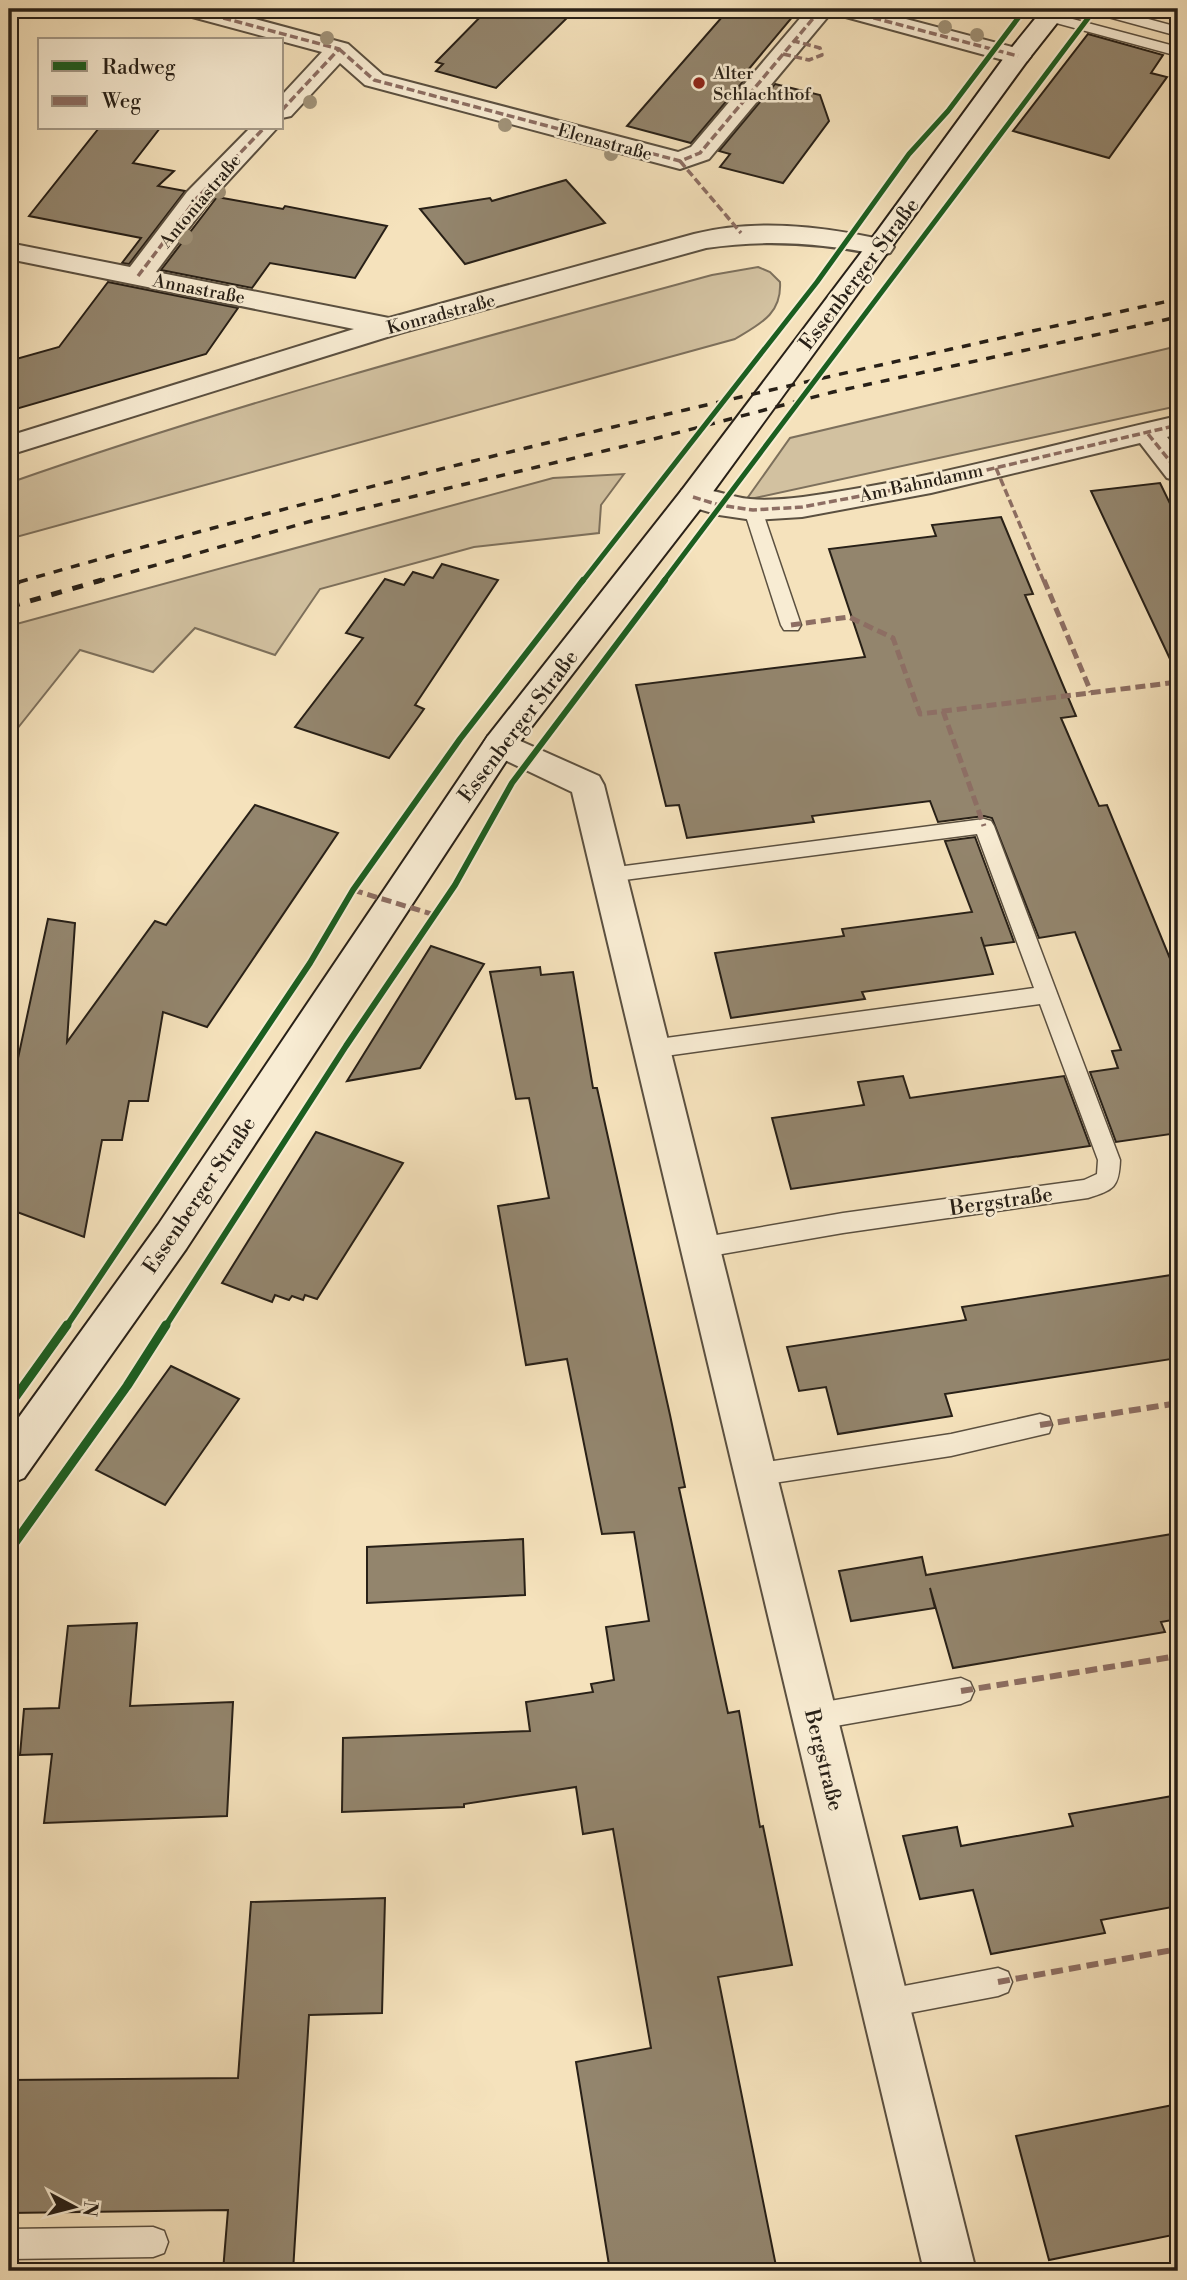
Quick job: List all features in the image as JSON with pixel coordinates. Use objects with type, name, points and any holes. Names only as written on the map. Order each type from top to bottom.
[{"type":"street","points":[[190,9],[339,49],[284,108]]},
{"type":"street","name":"Elenastraße","points":[[339,49],[374,80],[680,160],[699,153],[821,9]]},
{"type":"street","points":[[840,9],[1018,56]]},
{"type":"street","name":"Essenberger Straße","points":[[9,1465],[173,1237],[500,744],[693,497],[880,247],[1018,56],[1053,13]]},
{"type":"street","name":"Antoniastraße","points":[[138,276],[197,198],[262,130]]},
{"type":"street","name":"Konradstraße","points":[[9,446],[390,327],[704,240],[741,233],[846,239],[880,247]]},
{"type":"street","name":"Annastraße","points":[[9,251],[390,327]]},
{"type":"street","name":"Am Bahndamm","points":[[693,497],[719,505],[753,510],[802,507],[931,483],[1178,425]]},
{"type":"street","points":[[1148,434],[1178,471]]},
{"type":"street","name":"Bergstraße","points":[[500,744],[587,785],[950,2271]]},
{"type":"lane","points":[[1095,9],[1178,32]]},
{"type":"lane","points":[[1053,13],[1178,52]]},
{"type":"lane","points":[[753,510],[791,625]]},
{"type":"lane","name":"Bergstraße","points":[[609,874],[984,827],[1109,1160],[1108,1179],[1088,1189],[843,1223],[699,1248]]},
{"type":"lane","points":[[651,1049],[1048,994]]},
{"type":"lane","points":[[754,1475],[951,1444],[1040,1425]]},
{"type":"lane","points":[[813,1717],[961,1691]]},
{"type":"lane","points":[[883,2004],[998,1982]]},
{"type":"lane","points":[[9,2244],[153,2242]]},
{"type":"shaded area","points":[[758,267],[770,272],[780,282],[780,293],[768,317],[735,339],[9,539],[9,483],[271,398],[712,275]]},
{"type":"shaded area","points":[[1178,346],[1178,406],[746,500],[790,438]]},
{"type":"shaded area","points":[[624,474],[601,505],[599,533],[474,547],[320,589],[275,655],[195,628],[153,672],[80,650],[9,739],[9,626],[553,478]]},
{"type":"building","points":[[488,9],[576,9],[496,88],[436,71],[443,64],[436,62]]},
{"type":"building","name":"Alter Schlachthof","points":[[729,9],[799,9],[743,76],[747,77],[691,143],[627,126]]},
{"type":"building","points":[[1088,34],[1163,55],[1151,73],[1167,77],[1109,158],[1013,131]]},
{"type":"building","points":[[775,84],[820,95],[829,121],[783,183],[720,167],[730,154],[719,151]]},
{"type":"building","points":[[97,130],[158,130],[133,163],[174,171],[158,186],[185,191],[129,264],[122,263],[141,238],[29,216]]},
{"type":"building","points":[[566,180],[605,223],[465,264],[420,209],[490,198],[492,201]]},
{"type":"building","points":[[217,197],[283,209],[285,206],[387,226],[355,278],[270,263],[252,288],[161,270]]},
{"type":"building","points":[[108,282],[238,308],[206,354],[9,411],[9,361],[59,347]]},
{"type":"building","points":[[1160,483],[1178,520],[1178,676],[1091,491]]},
{"type":"building","points":[[1001,517],[1033,594],[1025,595],[1076,716],[1061,718],[1099,806],[1107,805],[1178,978],[1178,1133],[1116,1142],[1090,1072],[1118,1068],[1112,1051],[1121,1050],[1075,932],[1039,938],[992,818],[984,816],[938,822],[930,801],[812,816],[814,822],[687,838],[679,805],[666,806],[636,685],[865,657],[829,549],[936,536],[932,525]]},
{"type":"building","points":[[442,564],[498,580],[415,705],[424,709],[389,758],[295,727],[363,638],[346,633],[385,579],[404,585],[413,572],[433,578]]},
{"type":"building","points":[[255,805],[338,833],[207,1027],[163,1012],[148,1101],[129,1101],[122,1140],[102,1140],[84,1237],[9,1209],[9,1100],[48,919],[75,923],[67,1042],[155,921],[166,925]]},
{"type":"building","points":[[975,837],[1014,942],[984,946],[981,937],[993,974],[862,992],[865,999],[731,1018],[715,953],[844,936],[842,929],[972,912],[945,841]]},
{"type":"building","points":[[431,946],[484,964],[420,1068],[347,1081]]},
{"type":"building","points":[[540,967],[541,975],[573,972],[593,1088],[597,1088],[670,1415],[685,1487],[679,1488],[728,1713],[739,1711],[760,1827],[763,1826],[792,1965],[718,1977],[777,2271],[610,2271],[576,2062],[651,2048],[613,1829],[583,1834],[576,1787],[464,1804],[464,1807],[342,1812],[343,1738],[530,1731],[526,1702],[593,1692],[591,1684],[614,1680],[606,1627],[649,1621],[634,1532],[602,1534],[567,1359],[526,1365],[498,1206],[549,1198],[529,1098],[516,1099],[490,972]]},
{"type":"building","points":[[903,1076],[910,1098],[1064,1076],[1090,1146],[791,1189],[772,1118],[864,1105],[858,1082]]},
{"type":"building","points":[[316,1132],[403,1163],[317,1299],[305,1295],[303,1300],[292,1296],[289,1300],[275,1295],[272,1302],[222,1283]]},
{"type":"building","points":[[1178,1274],[1178,1358],[945,1394],[952,1416],[838,1434],[826,1387],[799,1391],[787,1347],[966,1320],[962,1307]]},
{"type":"building","points":[[171,1366],[239,1399],[165,1505],[96,1470]]},
{"type":"building","points":[[1178,1533],[1178,1619],[1161,1622],[1165,1632],[953,1668],[930,1588],[935,1608],[851,1621],[839,1571],[922,1557],[926,1575]]},
{"type":"building","points":[[523,1539],[525,1595],[367,1603],[367,1547]]},
{"type":"building","points":[[137,1623],[130,1706],[233,1702],[227,1816],[44,1823],[52,1754],[20,1755],[24,1709],[59,1708],[68,1626]]},
{"type":"building","points":[[1178,1795],[1178,1906],[1101,1920],[1105,1933],[991,1954],[973,1890],[920,1899],[903,1836],[957,1827],[961,1846],[1073,1826],[1069,1814]]},
{"type":"building","points":[[385,1898],[382,2013],[309,2015],[293,2271],[223,2271],[228,2210],[9,2213],[9,2080],[238,2078],[251,1902]]},
{"type":"building","points":[[1178,2104],[1178,2234],[1049,2260],[1016,2136]]},
{"type":"railway","points":[[19,582],[307,503],[596,431],[1178,299]]},
{"type":"railway","points":[[96,582],[315,520],[650,440],[833,392],[1178,317]]},
{"type":"railway","points":[[9,585],[25,580]]},
{"type":"railway","points":[[9,607],[102,580]]},
{"type":"marked path","points":[[190,9],[339,49],[284,108]]},
{"type":"marked path","points":[[339,49],[374,80],[680,161],[700,153],[821,9]]},
{"type":"marked path","points":[[840,9],[1018,56]]},
{"type":"marked path","points":[[783,54],[809,60],[822,55],[820,48],[794,41]]},
{"type":"marked path","points":[[138,276],[197,198],[262,130]]},
{"type":"marked path","points":[[680,161],[741,233]]},
{"type":"marked path","points":[[693,497],[719,505],[753,510],[802,507],[931,483],[1178,425]]},
{"type":"marked path","points":[[1148,434],[1178,471]]},
{"type":"marked path","points":[[996,468],[1091,692]]},
{"type":"marked path","points":[[791,625],[849,617],[893,638],[920,714],[1178,682]]},
{"type":"marked path","points":[[943,711],[984,826]]},
{"type":"marked path","points":[[353,890],[435,915]]},
{"type":"marked path","points":[[1040,1425],[1178,1403]]},
{"type":"marked path","points":[[961,1691],[1178,1656]]},
{"type":"marked path","points":[[998,1982],[1178,1949]]},
{"type":"cycle path","points":[[9,1406],[52,1348],[310,963],[353,890],[460,739],[817,282],[909,154],[948,111],[1025,9]]},
{"type":"cycle path","points":[[9,1551],[127,1386],[346,1046],[455,885],[512,783],[1095,9]]},
{"type":"place","name":"Alter Schlachthof","points":[[699,83]]}]
